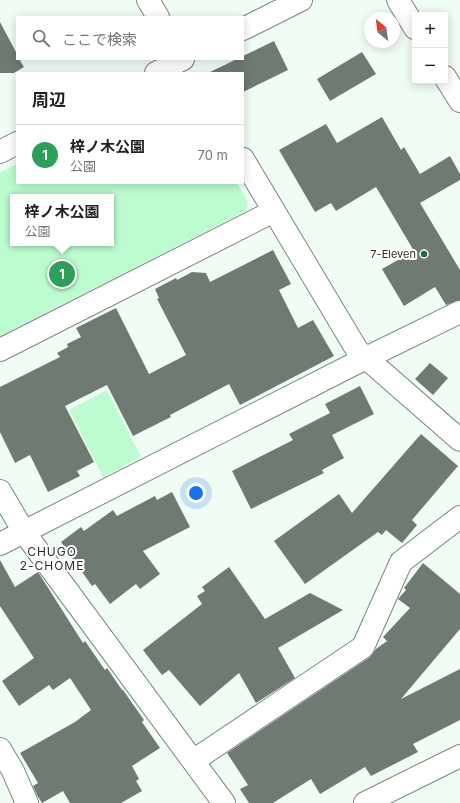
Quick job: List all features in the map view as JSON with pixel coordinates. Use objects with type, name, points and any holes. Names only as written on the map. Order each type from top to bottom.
[{"type":"street","points":[[148,0],[157,16]]},
{"type":"street","points":[[244,28],[301,0]]},
{"type":"street","points":[[398,0],[412,23]]},
{"type":"street","points":[[158,72],[181,60]]},
{"type":"street","points":[[184,60],[190,72]]},
{"type":"street","points":[[448,82],[460,101]]},
{"type":"street","points":[[0,152],[16,144]]},
{"type":"street","points":[[244,161],[357,350],[460,440]]},
{"type":"street","points":[[0,350],[274,211]]},
{"type":"street","points":[[0,544],[366,358],[460,312]]},
{"type":"street","points":[[0,490],[24,532],[224,803]]},
{"type":"street","points":[[193,761],[363,647],[401,562],[460,517]]},
{"type":"street","points":[[0,749],[13,771],[27,803]]},
{"type":"street","points":[[365,803],[460,756]]},
{"type":"green space","points":[[16,164],[16,184],[238,184],[248,202],[246,211],[0,336],[0,172]]},
{"type":"green space","points":[[107,390],[141,457],[103,477],[69,410]]},
{"type":"building","points":[[0,22],[16,52],[16,60],[20,60],[24,67],[14,73],[0,73]]},
{"type":"building","points":[[274,41],[288,70],[244,92],[244,72],[210,72],[235,60],[244,60],[244,56]]},
{"type":"building","points":[[362,52],[376,74],[330,101],[317,79]]},
{"type":"building","points":[[382,117],[401,150],[404,147],[420,174],[450,156],[460,174],[460,180],[420,203],[460,270],[460,300],[446,305],[435,287],[404,306],[382,269],[414,251],[376,187],[336,211],[331,203],[315,212],[279,150],[326,124],[337,143]]},
{"type":"building","points":[[273,250],[291,284],[279,290],[298,328],[313,320],[334,356],[240,405],[229,384],[170,415],[171,417],[133,436],[107,385],[65,406],[94,462],[77,471],[80,476],[48,492],[30,455],[15,463],[0,432],[0,387],[60,357],[57,353],[68,347],[67,344],[81,337],[76,328],[116,308],[149,374],[186,355],[157,299],[159,298],[155,289],[176,278],[177,280],[192,272],[206,273],[210,282]]},
{"type":"building","points":[[430,363],[448,378],[433,395],[415,379]]},
{"type":"building","points":[[360,386],[374,414],[332,435],[344,458],[322,470],[324,473],[251,509],[232,471],[293,440],[289,434],[330,413],[325,404]]},
{"type":"building","points":[[421,434],[458,466],[412,520],[417,525],[402,543],[386,530],[382,535],[378,532],[305,584],[274,541],[339,494],[352,513]]},
{"type":"building","points":[[172,492],[190,527],[143,551],[160,574],[140,589],[136,584],[110,604],[95,584],[92,586],[61,542],[81,527],[84,531],[113,510],[117,516],[155,496],[157,500]]},
{"type":"building","points":[[0,560],[15,587],[38,572],[83,643],[85,641],[105,670],[107,668],[144,720],[142,722],[160,748],[132,766],[139,779],[136,781],[142,791],[121,803],[70,803],[63,791],[42,803],[37,795],[33,786],[38,783],[20,753],[75,722],[91,710],[70,678],[53,690],[49,685],[19,706],[2,681],[34,658],[0,606]]},
{"type":"building","points":[[423,563],[460,594],[460,629],[401,699],[460,669],[460,720],[413,744],[418,752],[371,776],[365,767],[320,794],[311,779],[273,803],[249,803],[240,789],[248,785],[227,753],[370,657],[376,649],[387,641],[383,637],[410,608],[398,599],[406,590],[404,588]]},
{"type":"building","points":[[229,567],[265,619],[310,593],[343,610],[278,648],[295,678],[256,703],[239,673],[200,706],[169,670],[162,675],[143,650],[202,604],[197,596],[205,591],[202,587]]},
{"type":"place","name":"7-Eleven","points":[[424,254]]},
{"type":"place","name":"梓ノ木公園","points":[[62,274]]},
{"type":"district","name":"CHUGO 2-CHOME","points":[[52,559]]}]
